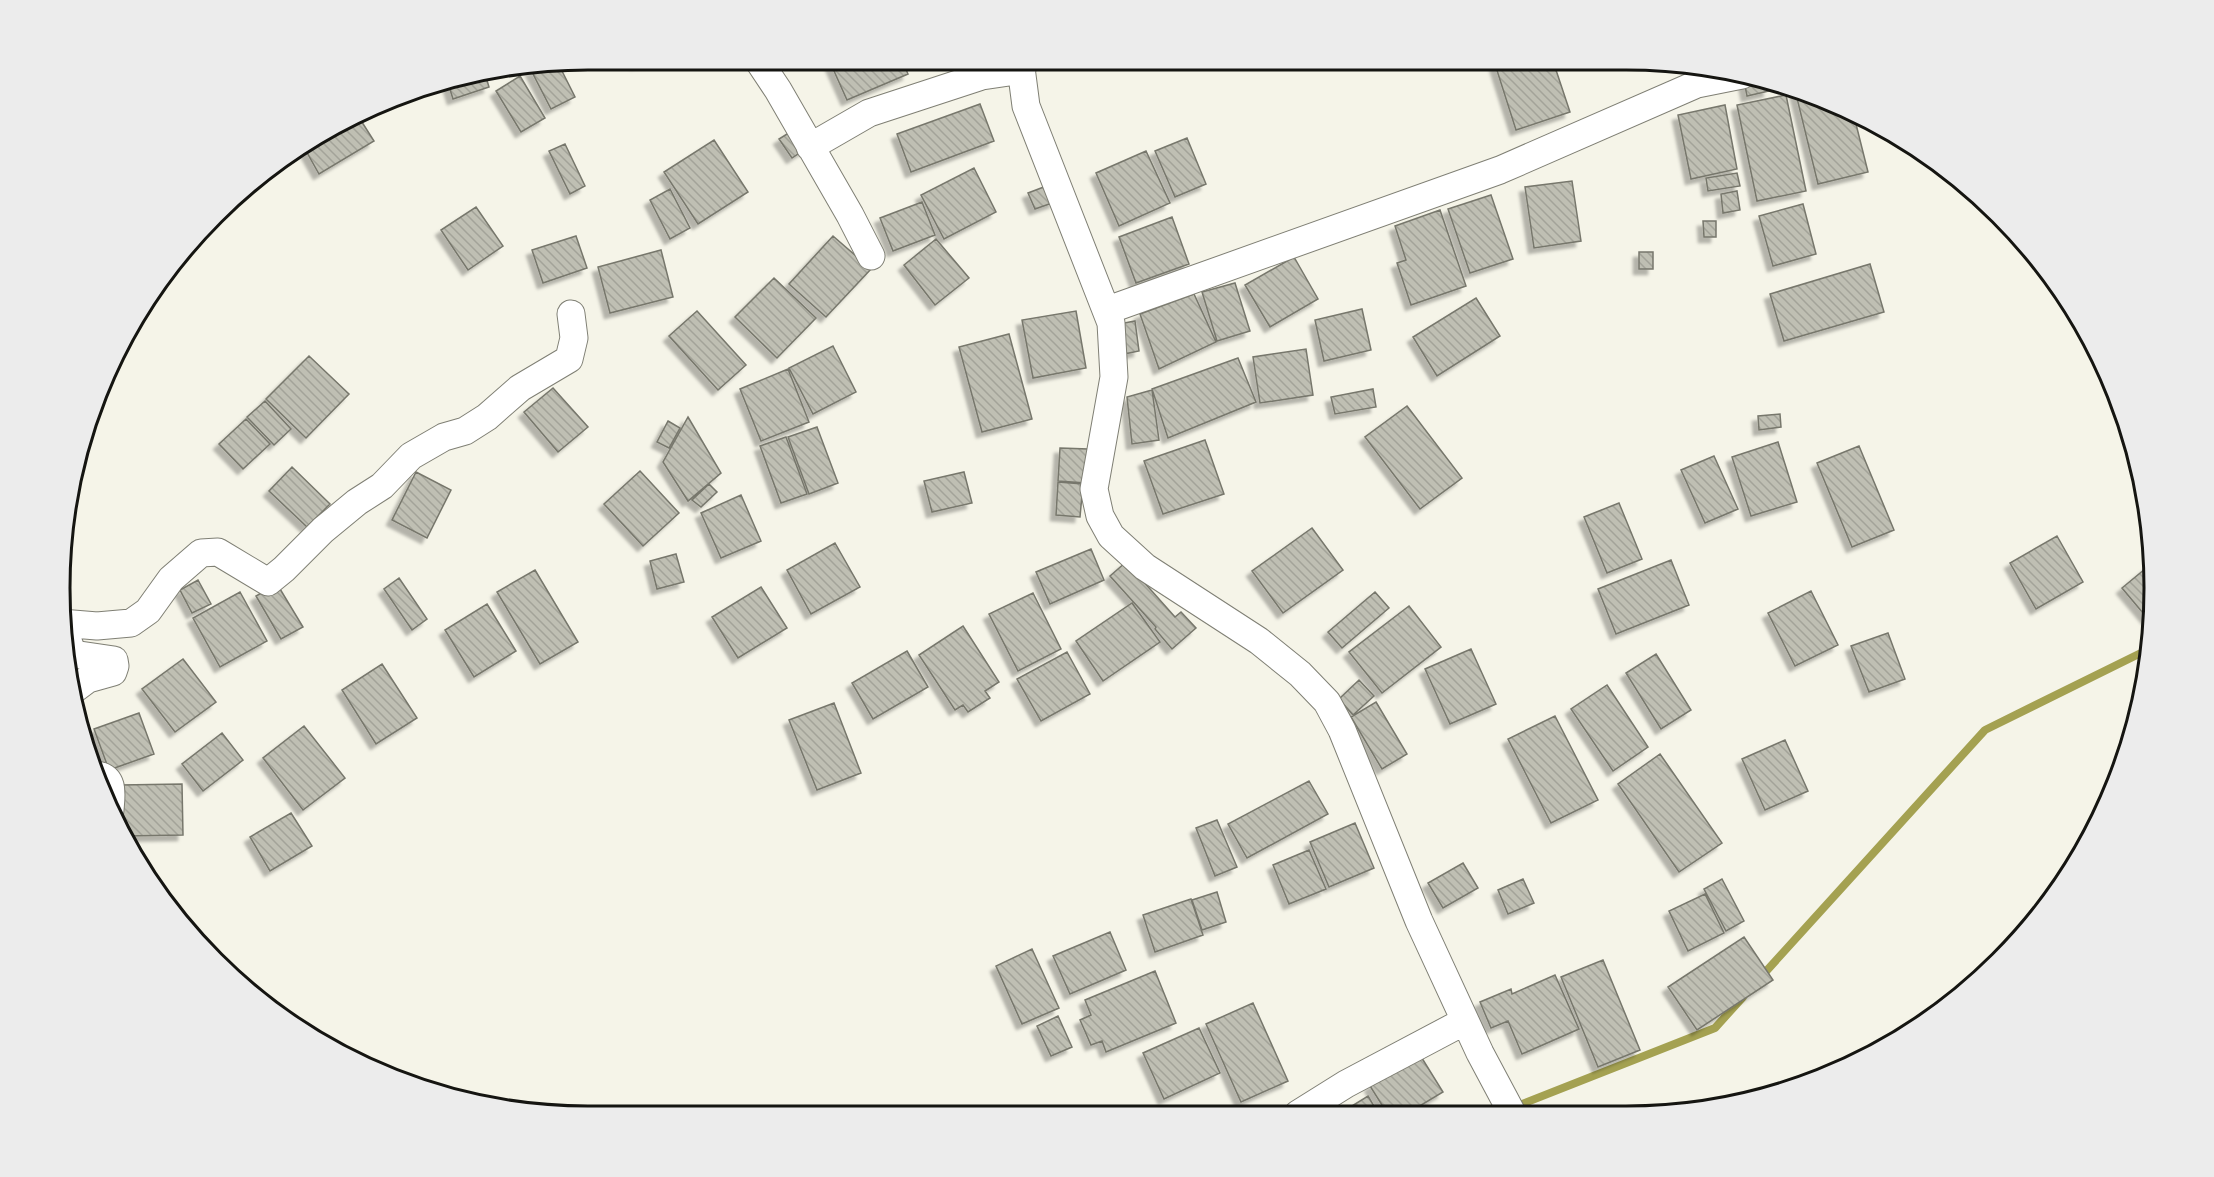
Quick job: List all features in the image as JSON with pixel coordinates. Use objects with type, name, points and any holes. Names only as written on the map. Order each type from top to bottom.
[{"type":"street","points":[[765,70],[850,215],[871,256]]},
{"type":"street","points":[[810,147],[869,113],[1003,70]]},
{"type":"street","points":[[1022,70],[1026,106],[1112,323],[1114,377],[1094,489],[1100,516],[1112,536],[1145,567],[1259,641],[1300,675],[1327,702],[1342,729],[1419,921],[1465,1021],[1508,1106]]},
{"type":"street","points":[[1108,310],[1500,170],[1697,84],[1721,79]]},
{"type":"street","points":[[72,624],[97,626],[131,623],[148,611],[171,579],[201,553],[218,552],[268,582],[323,530],[357,502],[382,486],[411,456],[444,437],[465,431],[488,417],[520,388],[569,359],[574,338],[571,314]]},
{"type":"street","points":[[75,654],[114,660],[113,672],[88,679],[79,685]]},
{"type":"street","points":[[1311,1106],[1346,1084],[1465,1021]]},
{"type":"building","points":[[834,70],[906,70],[908,74],[847,100]]},
{"type":"building","points":[[1497,70],[1556,70],[1570,112],[1516,130]]},
{"type":"building","points":[[562,72],[575,97],[551,109],[533,74]]},
{"type":"building","points":[[520,76],[545,118],[521,132],[496,91]]},
{"type":"building","points":[[487,80],[489,87],[453,99],[450,89]]},
{"type":"building","points":[[1745,84],[1769,91],[1747,96]]},
{"type":"building","points":[[1786,96],[1806,191],[1757,201],[1737,105]]},
{"type":"building","points":[[1797,100],[1856,125],[1868,172],[1818,184]]},
{"type":"building","points":[[980,104],[994,141],[911,172],[897,134]]},
{"type":"building","points":[[1725,105],[1737,169],[1691,179],[1678,115]]},
{"type":"building","points":[[362,123],[374,141],[319,174],[308,154]]},
{"type":"building","points":[[795,129],[807,148],[792,158],[779,139]]},
{"type":"building","points":[[1187,138],[1206,184],[1175,197],[1155,151]]},
{"type":"building","points":[[714,140],[748,192],[698,224],[664,172]]},
{"type":"building","points":[[565,144],[585,186],[570,194],[549,151]]},
{"type":"building","points":[[1146,151],[1170,203],[1119,226],[1096,173]]},
{"type":"building","points":[[974,168],[996,212],[944,239],[921,195]]},
{"type":"building","points":[[1737,173],[1740,186],[1708,191],[1706,178]]},
{"type":"building","points":[[1572,181],[1581,241],[1534,248],[1525,187]]},
{"type":"building","points":[[1049,185],[1055,202],[1035,209],[1028,193]]},
{"type":"building","points":[[670,189],[690,228],[670,239],[650,200]]},
{"type":"building","points":[[1737,191],[1740,210],[1723,213],[1721,194]]},
{"type":"building","points":[[1491,195],[1513,259],[1470,273],[1448,209]]},
{"type":"building","points":[[922,202],[935,235],[893,251],[880,218]]},
{"type":"building","points":[[1803,204],[1816,254],[1773,266],[1759,216]]},
{"type":"building","points":[[476,207],[503,246],[468,270],[441,230]]},
{"type":"building","points":[[1440,210],[1466,286],[1411,305],[1397,263],[1406,260],[1395,226]]},
{"type":"building","points":[[1172,217],[1189,264],[1136,283],[1119,237]]},
{"type":"building","points":[[1703,221],[1716,221],[1716,237],[1704,237]]},
{"type":"building","points":[[576,236],[587,268],[543,283],[532,250]]},
{"type":"building","points":[[833,236],[871,269],[826,317],[789,284]]},
{"type":"building","points":[[936,239],[969,278],[935,305],[904,265]]},
{"type":"building","points":[[661,250],[673,297],[610,313],[598,267]]},
{"type":"building","points":[[1639,252],[1653,252],[1653,269],[1639,269]]},
{"type":"building","points":[[1294,257],[1318,299],[1270,327],[1245,285]]},
{"type":"building","points":[[1870,264],[1884,312],[1784,341],[1770,294]]},
{"type":"building","points":[[774,278],[816,318],[777,358],[735,317]]},
{"type":"building","points":[[1235,283],[1250,331],[1217,341],[1202,292]]},
{"type":"building","points":[[1194,294],[1216,342],[1159,369],[1140,314]]},
{"type":"building","points":[[1476,298],[1500,336],[1437,376],[1413,337]]},
{"type":"building","points":[[1362,309],[1371,350],[1324,361],[1315,320]]},
{"type":"building","points":[[697,311],[746,365],[718,390],[669,336]]},
{"type":"building","points":[[1076,311],[1086,368],[1033,378],[1022,320]]},
{"type":"building","points":[[1135,321],[1139,351],[1124,354],[1119,324]]},
{"type":"building","points":[[1009,334],[1032,419],[982,432],[959,347]]},
{"type":"building","points":[[833,346],[856,392],[813,414],[789,368]]},
{"type":"building","points":[[1306,349],[1313,395],[1260,403],[1253,357]]},
{"type":"building","points":[[309,356],[349,394],[306,438],[266,399]]},
{"type":"building","points":[[1238,358],[1256,402],[1168,438],[1152,389]]},
{"type":"building","points":[[788,369],[809,422],[761,441],[740,389]]},
{"type":"building","points":[[553,388],[588,427],[558,452],[524,412]]},
{"type":"building","points":[[1373,389],[1376,407],[1335,414],[1331,397]]},
{"type":"building","points":[[1152,390],[1159,440],[1132,444],[1127,397]]},
{"type":"building","points":[[265,401],[291,429],[274,445],[247,417]]},
{"type":"building","points":[[1407,406],[1462,478],[1420,509],[1365,437]]},
{"type":"building","points":[[1780,414],[1781,427],[1759,430],[1758,416]]},
{"type":"building","points":[[688,417],[721,473],[688,501],[663,462]]},
{"type":"building","points":[[246,419],[270,444],[243,469],[219,444]]},
{"type":"building","points":[[668,421],[680,428],[669,448],[657,442]]},
{"type":"building","points":[[817,427],[838,483],[809,494],[788,437]]},
{"type":"building","points":[[786,437],[807,494],[781,503],[760,446]]},
{"type":"building","points":[[1205,440],[1224,494],[1163,514],[1144,461]]},
{"type":"building","points":[[1778,442],[1797,502],[1751,516],[1732,457]]},
{"type":"building","points":[[1859,446],[1894,530],[1852,547],[1817,463]]},
{"type":"building","points":[[1060,448],[1088,449],[1086,483],[1058,481]]},
{"type":"building","points":[[1714,456],[1738,509],[1705,523],[1681,470]]},
{"type":"building","points":[[292,467],[330,504],[307,527],[269,491]]},
{"type":"building","points":[[640,471],[679,513],[643,546],[604,504]]},
{"type":"building","points":[[416,472],[451,490],[427,538],[392,520]]},
{"type":"building","points":[[964,472],[972,503],[932,512],[924,481]]},
{"type":"building","points":[[1058,482],[1083,484],[1080,517],[1056,515]]},
{"type":"building","points":[[709,484],[717,492],[701,507],[692,500]]},
{"type":"building","points":[[741,495],[761,541],[721,558],[701,513]]},
{"type":"building","points":[[1619,503],[1642,559],[1607,573],[1584,517]]},
{"type":"building","points":[[1312,528],[1343,570],[1283,613],[1252,571]]},
{"type":"building","points":[[2057,536],[2083,582],[2036,609],[2010,563]]},
{"type":"building","points":[[835,543],[860,587],[811,614],[787,570]]},
{"type":"building","points":[[1091,549],[1104,580],[1050,604],[1036,572]]},
{"type":"building","points":[[676,554],[684,582],[657,589],[650,561]]},
{"type":"building","points":[[1671,560],[1689,605],[1616,634],[1598,589]]},
{"type":"building","points":[[1126,562],[1175,617],[1181,612],[1196,628],[1172,649],[1155,629],[1156,627],[1110,576]]},
{"type":"building","points":[[535,570],[578,642],[540,664],[497,592]]},
{"type":"building","points":[[2143,571],[2143,613],[2122,588]]},
{"type":"building","points":[[399,578],[427,619],[412,630],[384,589]]},
{"type":"building","points":[[198,580],[211,604],[192,613],[180,590]]},
{"type":"building","points":[[277,584],[303,627],[281,639],[256,596]]},
{"type":"building","points":[[761,587],[787,628],[738,658],[712,617]]},
{"type":"building","points":[[1811,591],[1838,645],[1795,666],[1768,613]]},
{"type":"building","points":[[240,592],[267,641],[220,667],[193,618]]},
{"type":"building","points":[[1375,592],[1389,608],[1342,648],[1328,632]]},
{"type":"building","points":[[1033,593],[1061,649],[1018,671],[989,614]]},
{"type":"building","points":[[1132,603],[1160,642],[1103,681],[1076,641]]},
{"type":"building","points":[[487,604],[516,651],[474,677],[445,630]]},
{"type":"building","points":[[1409,606],[1441,647],[1382,693],[1349,652]]},
{"type":"building","points":[[963,626],[999,682],[985,691],[990,698],[968,712],[963,705],[955,710],[919,655]]},
{"type":"building","points":[[1888,633],[1905,679],[1869,692],[1851,646]]},
{"type":"building","points":[[1471,649],[1496,704],[1450,724],[1425,669]]},
{"type":"building","points":[[907,651],[928,687],[873,719],[852,683]]},
{"type":"building","points":[[1067,652],[1090,694],[1041,721],[1017,679]]},
{"type":"building","points":[[1656,654],[1691,710],[1661,729],[1626,673]]},
{"type":"building","points":[[183,659],[216,702],[175,732],[142,689]]},
{"type":"building","points":[[382,664],[417,718],[376,744],[342,690]]},
{"type":"building","points":[[1359,680],[1374,696],[1353,715],[1339,699]]},
{"type":"building","points":[[1607,685],[1648,747],[1613,771],[1571,709]]},
{"type":"building","points":[[1376,702],[1407,754],[1382,769],[1351,717]]},
{"type":"building","points":[[834,703],[861,773],[817,790],[789,720]]},
{"type":"building","points":[[139,713],[154,754],[109,770],[94,729]]},
{"type":"building","points":[[1555,716],[1598,800],[1551,823],[1508,739]]},
{"type":"building","points":[[304,726],[345,778],[303,810],[263,758]]},
{"type":"building","points":[[222,733],[243,760],[203,791],[182,764]]},
{"type":"building","points":[[1785,740],[1808,791],[1765,810],[1742,759]]},
{"type":"building","points":[[1660,754],[1722,843],[1679,872],[1618,784]]},
{"type":"building","points":[[1309,781],[1328,814],[1247,858],[1228,824]]},
{"type":"building","points":[[182,784],[183,835],[134,836],[121,810],[120,785]]},
{"type":"building","points":[[291,813],[312,846],[270,871],[250,837]]},
{"type":"building","points":[[1217,820],[1237,867],[1215,876],[1196,828]]},
{"type":"building","points":[[1355,823],[1374,868],[1329,887],[1310,842]]},
{"type":"building","points":[[1309,850],[1326,889],[1289,904],[1273,865]]},
{"type":"building","points":[[1463,863],[1478,888],[1443,908],[1428,883]]},
{"type":"building","points":[[1523,879],[1534,903],[1508,914],[1498,890]]},
{"type":"building","points":[[1722,879],[1744,921],[1726,931],[1704,889]]},
{"type":"building","points":[[1217,892],[1226,922],[1202,930],[1192,900]]},
{"type":"building","points":[[1705,894],[1724,933],[1688,951],[1669,911]]},
{"type":"building","points":[[1191,899],[1203,935],[1155,952],[1143,915]]},
{"type":"building","points":[[1110,932],[1126,970],[1070,994],[1053,956]]},
{"type":"building","points":[[1744,937],[1773,980],[1697,1030],[1668,987]]},
{"type":"building","points":[[1032,949],[1059,1008],[1022,1024],[996,966]]},
{"type":"building","points":[[1603,960],[1640,1050],[1598,1067],[1561,977]]},
{"type":"building","points":[[1155,971],[1176,1023],[1106,1052],[1102,1041],[1091,1045],[1080,1020],[1091,1015],[1085,1000]]},
{"type":"building","points":[[1555,975],[1579,1029],[1522,1054],[1508,1021],[1491,1028],[1480,1002],[1511,989],[1512,994]]},
{"type":"building","points":[[1253,1003],[1288,1081],[1241,1102],[1206,1024]]},
{"type":"building","points":[[1058,1016],[1072,1047],[1051,1056],[1037,1026]]},
{"type":"building","points":[[1199,1028],[1220,1073],[1164,1099],[1143,1053]]},
{"type":"building","points":[[1420,1055],[1443,1092],[1420,1106],[1383,1106],[1370,1086]]},
{"type":"building","points":[[1368,1096],[1374,1106],[1352,1106]]},
{"type":"waterway","points":[[1760,978],[1985,730],[2139,654]]},
{"type":"waterway","points":[[1517,1106],[1715,1028],[1743,997]]}]
